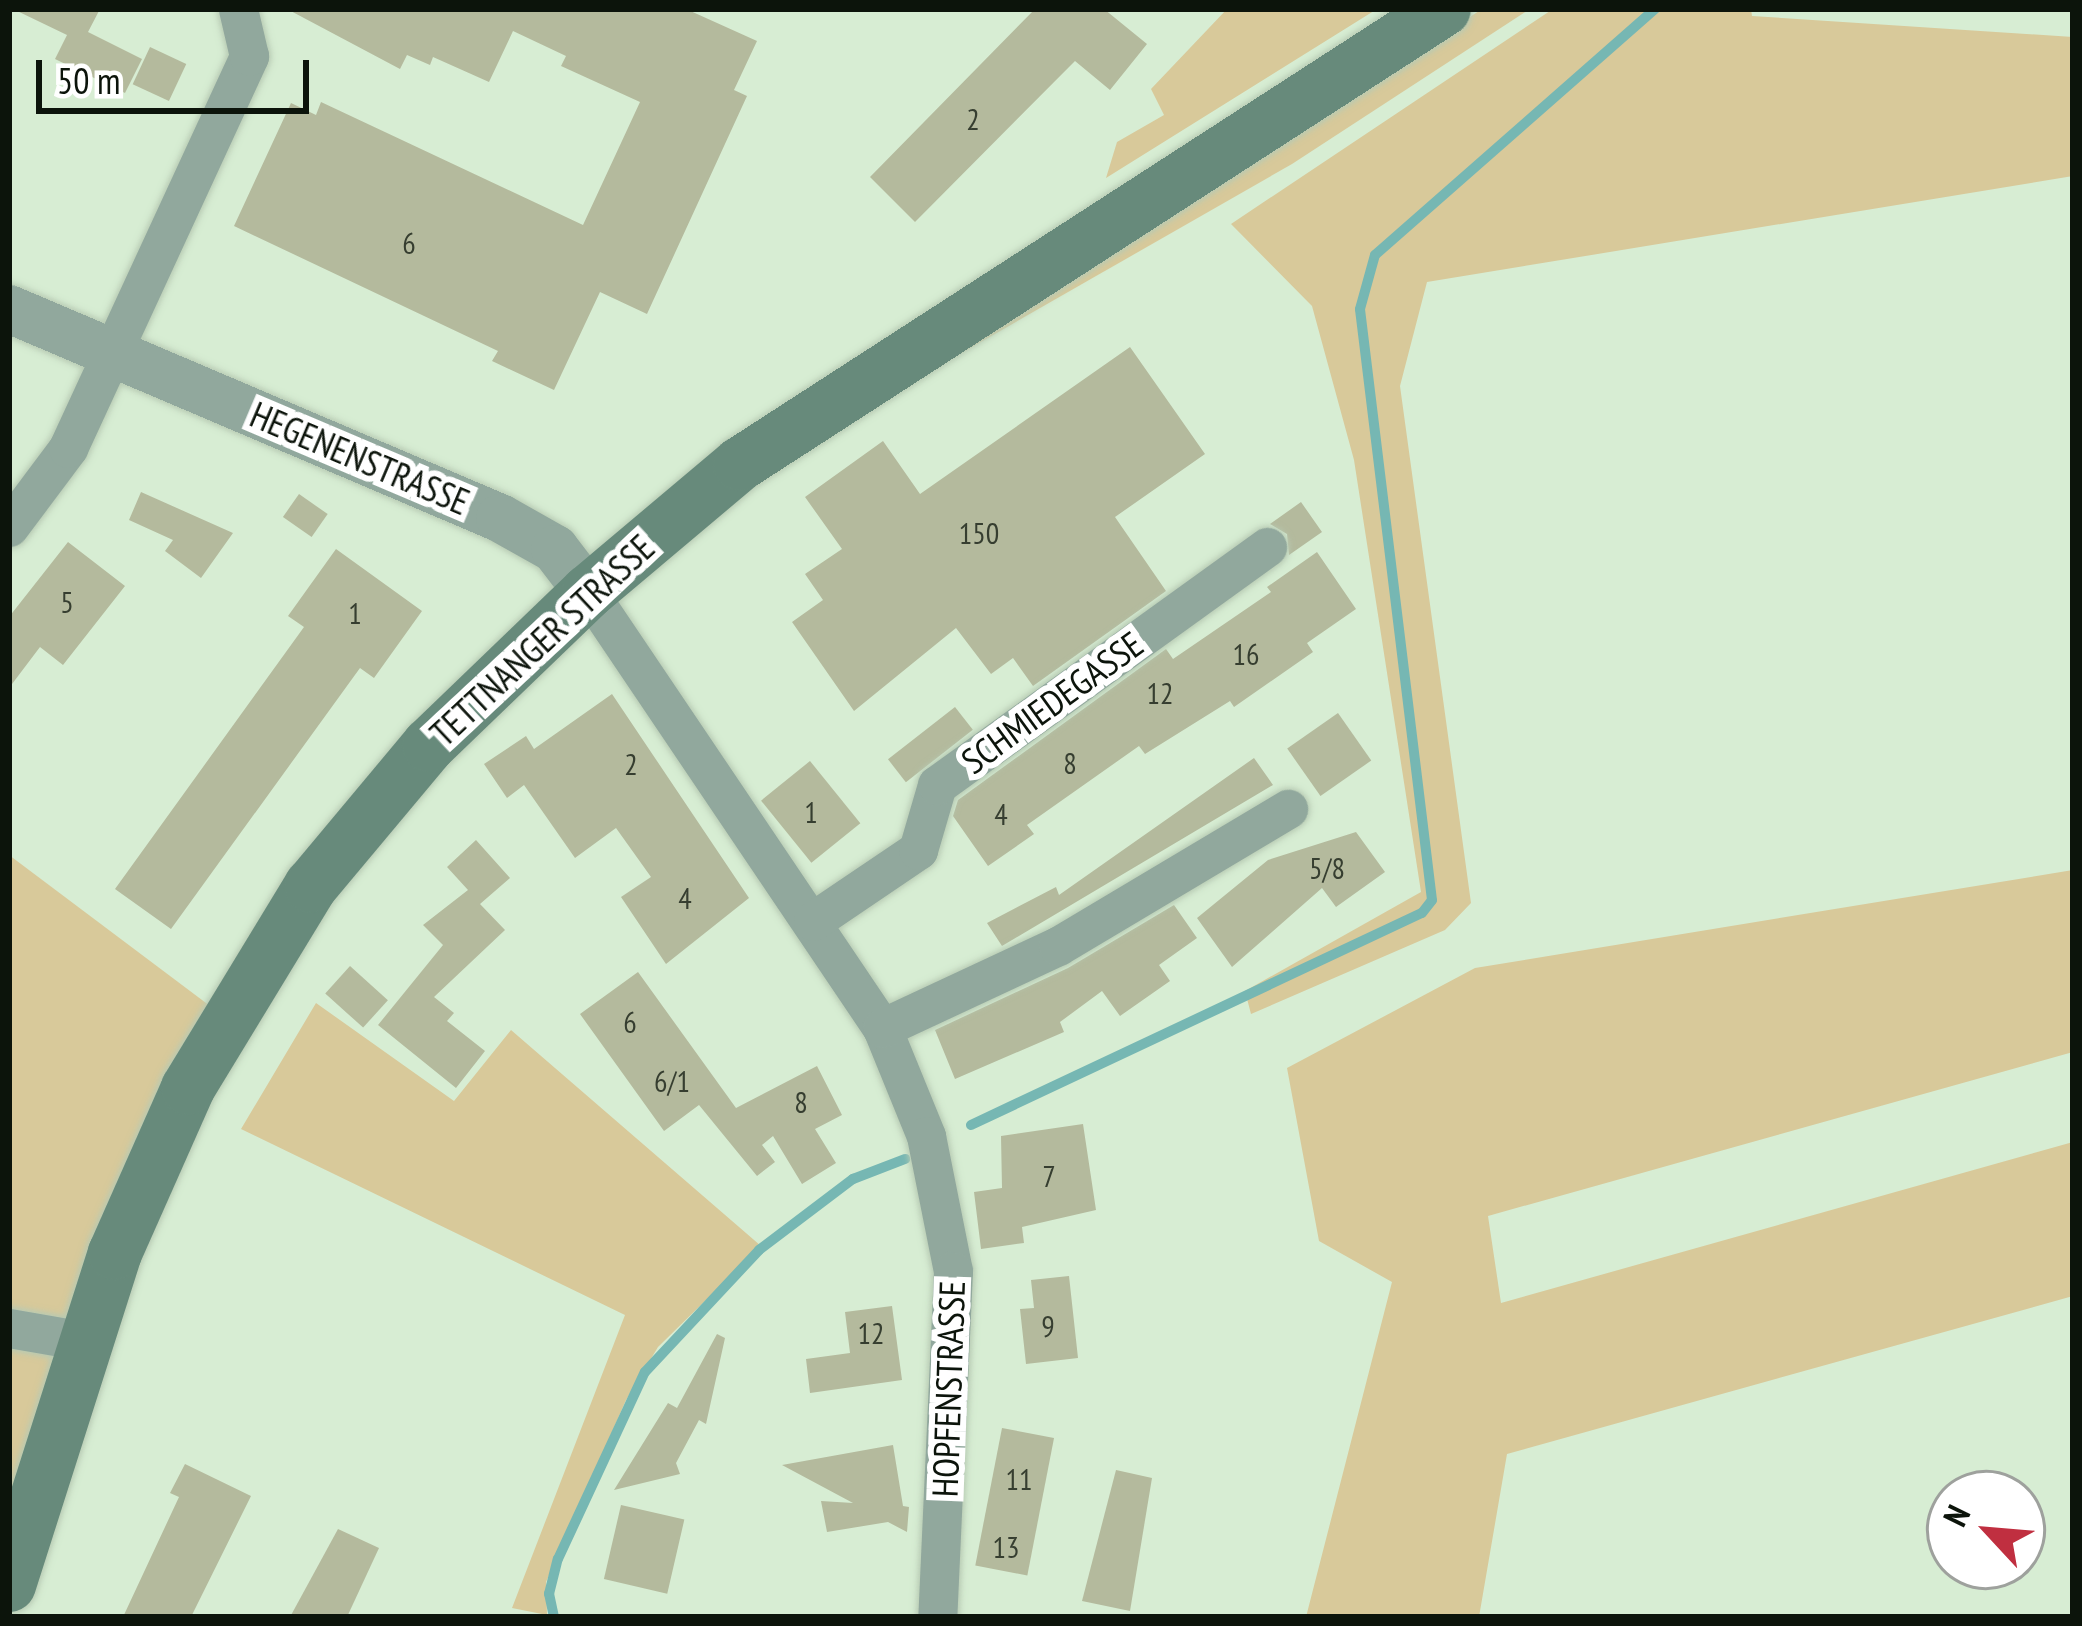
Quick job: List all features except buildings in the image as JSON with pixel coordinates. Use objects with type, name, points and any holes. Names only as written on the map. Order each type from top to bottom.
[{"type":"main road","name":"TETTNANGER STRASSE","points":[[9,1585],[84,1341],[188,1088],[292,915],[429,745],[588,592],[740,464],[1444,9]]},
{"type":"street","points":[[9,527],[68,448],[249,56],[238,9]]},
{"type":"street","name":"HEGENENSTRASSE","points":[[9,309],[500,518],[555,549],[588,592]]},
{"type":"street","name":"SCHMIEDEGASSE","points":[[813,921],[918,850],[937,785],[1267,547]]},
{"type":"street","name":"HOPFENSTRASSE","points":[[588,592],[882,1028],[926,1136],[953,1271],[937,1617]]},
{"type":"street","points":[[882,1028],[1058,946],[1288,809]]},
{"type":"street","points":[[9,1328],[84,1341]]},
{"type":"shaded area","points":[[1227,9],[1377,9],[1106,178],[1117,142],[1164,115],[1151,89]]},
{"type":"shaded area","points":[[1482,9],[1530,9],[1292,164],[930,371]]},
{"type":"shaded area","points":[[1553,9],[1751,9],[1752,16],[2073,37],[2073,176],[1427,282],[1400,386],[1471,903],[1445,930],[1251,1014],[1245,991],[1421,892],[1354,460],[1312,306],[1231,224]]},
{"type":"shaded area","points":[[9,855],[210,1006],[9,1509]]},
{"type":"shaded area","points":[[2073,870],[2073,1052],[1488,1216],[1501,1303],[2073,1142],[2073,1296],[1507,1454],[1479,1617],[1306,1617],[1392,1282],[1319,1241],[1287,1068],[1475,968]]},
{"type":"shaded area","points":[[316,1003],[454,1101],[511,1030],[761,1246],[658,1347],[626,1400],[546,1582],[547,1615],[512,1608],[625,1315],[241,1129]]},
{"type":"waterway","points":[[971,1125],[1422,913],[1432,900],[1360,309],[1375,255],[1655,9]]},
{"type":"waterway","points":[[554,1617],[549,1594],[558,1559],[645,1372],[759,1250],[853,1179],[905,1159]]}]
